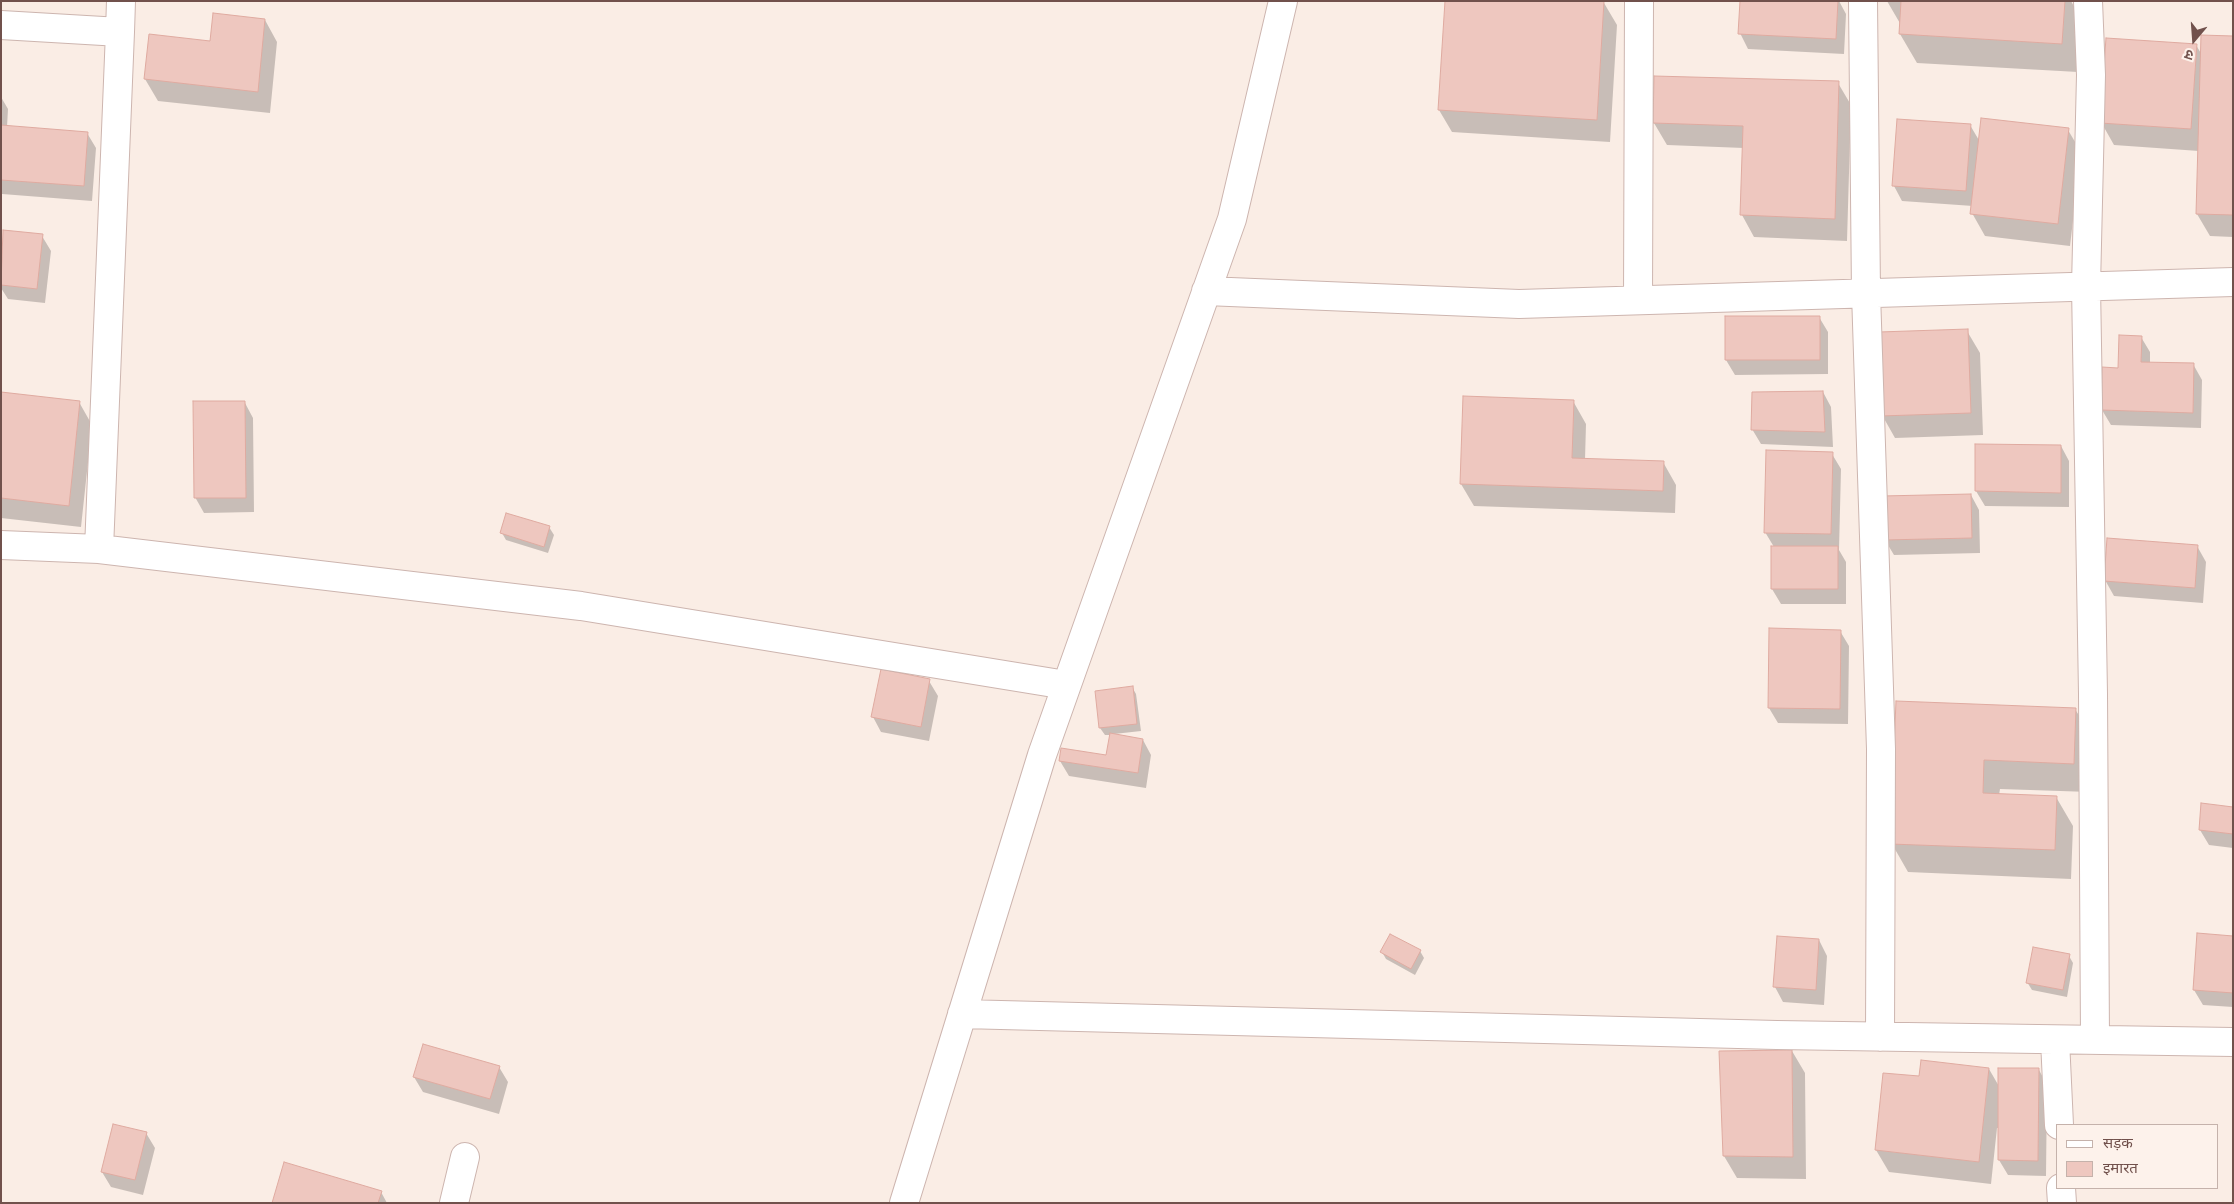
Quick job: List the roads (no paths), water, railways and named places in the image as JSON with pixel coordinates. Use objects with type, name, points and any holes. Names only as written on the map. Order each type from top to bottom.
[{"type":"street","points":[[99,549],[121,1]]},
{"type":"street","points":[[904,1203],[1042,755],[1232,219],[1283,1]]},
{"type":"street","points":[[1638,300],[1639,1]]},
{"type":"street","points":[[1863,1],[1866,293],[1881,750],[1880,1037]]},
{"type":"street","points":[[2088,1],[2091,75],[2086,286],[2093,694],[2095,1040]]},
{"type":"street","points":[[1,25],[120,32]]},
{"type":"street","points":[[1206,291],[1519,304],[2233,282]]},
{"type":"street","points":[[1,545],[99,549],[580,606],[1066,685]]},
{"type":"street","points":[[962,1014],[1880,1037],[2233,1042]]},
{"type":"street","points":[[2055,1040],[2058,1124]]},
{"type":"street","points":[[454,1203],[465,1157]]},
{"type":"street","points":[[2061,1189],[2062,1203]]}]
